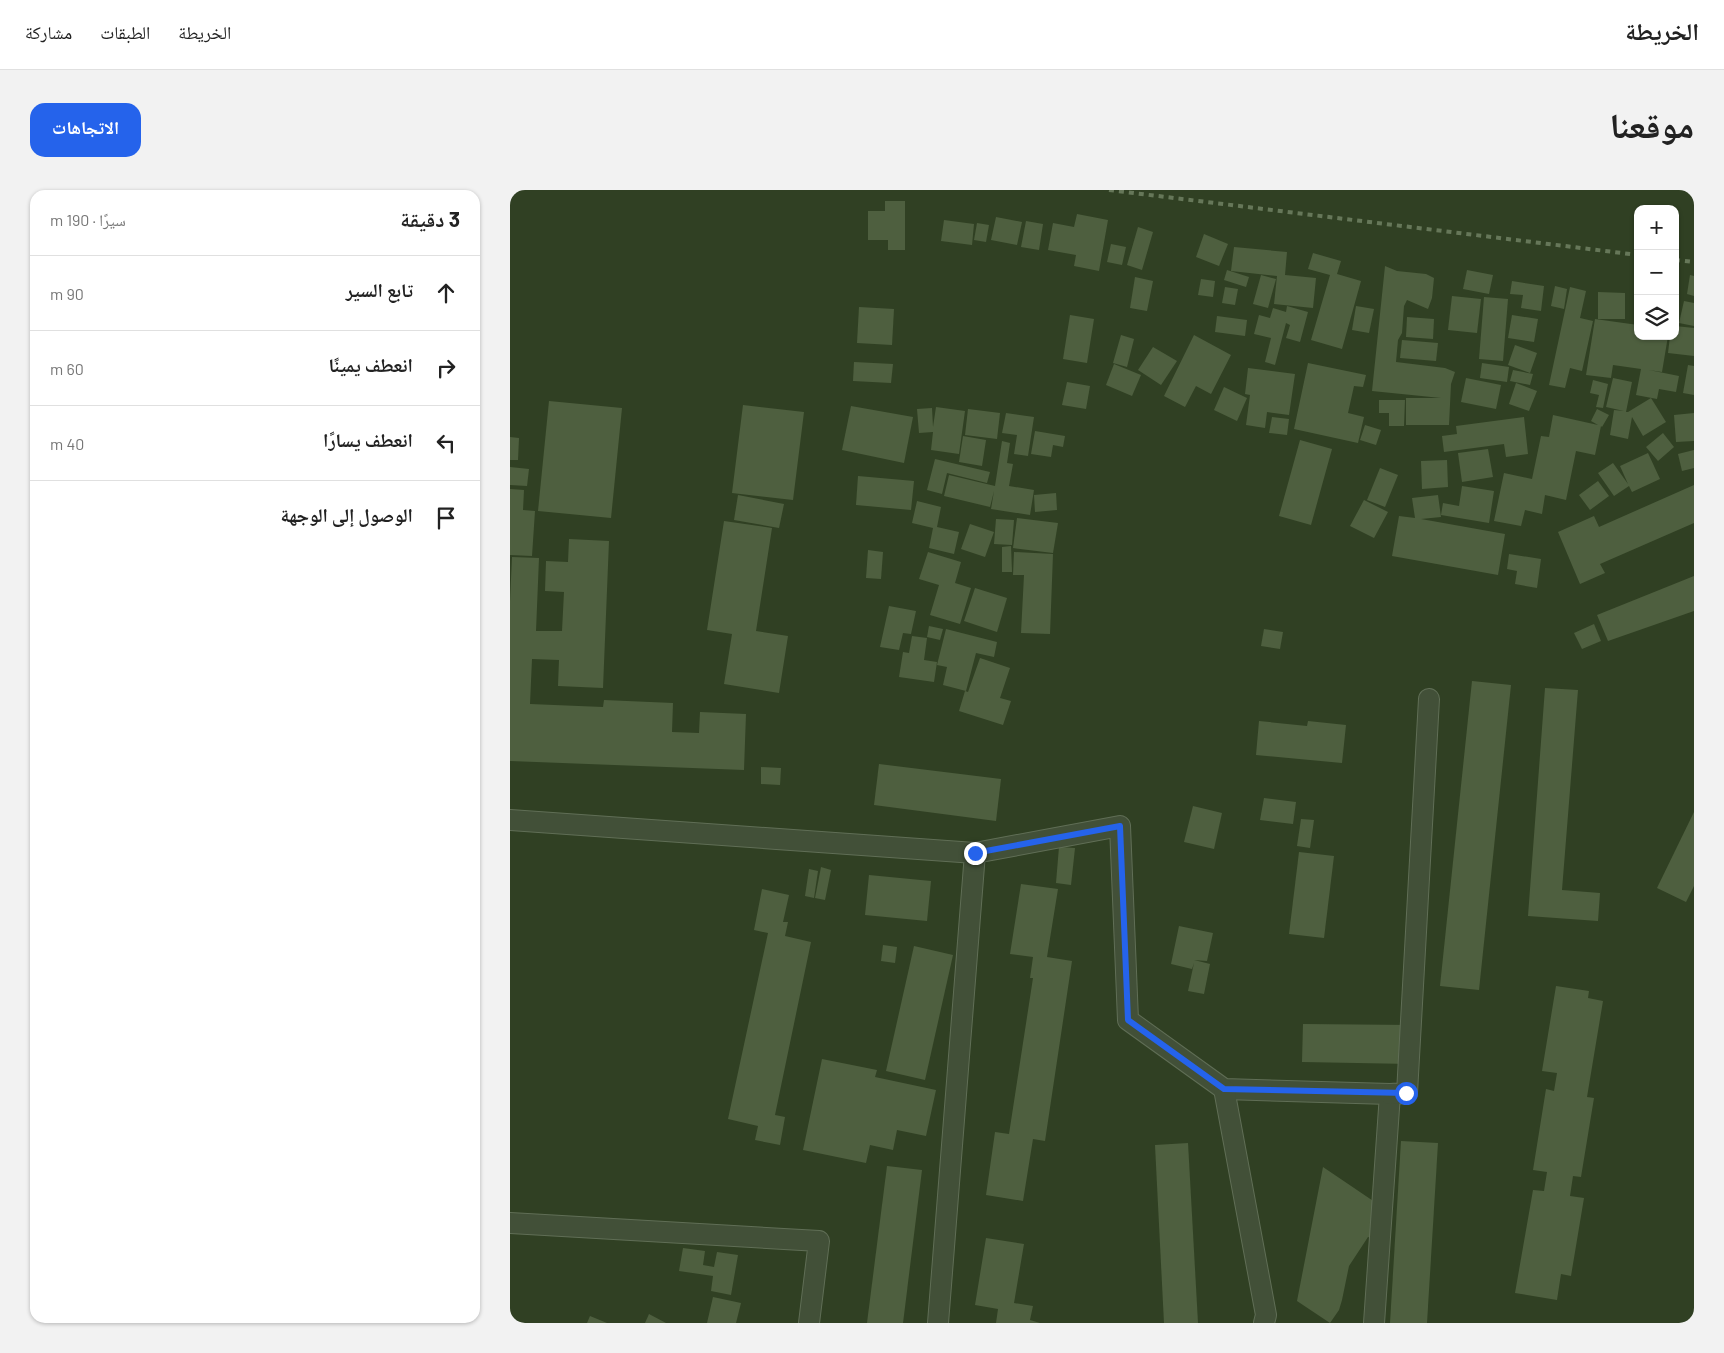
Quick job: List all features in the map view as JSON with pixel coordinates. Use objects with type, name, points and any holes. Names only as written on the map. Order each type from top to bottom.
[{"type":"street","points":[[510,820],[975,853],[1120,826],[1128,1020],[1224,1089],[1406,1093],[1429,700]]},
{"type":"street","points":[[938,1323],[975,853]]},
{"type":"street","points":[[1224,1089],[1266,1315],[1264,1323]]},
{"type":"street","points":[[1374,1323],[1390,1094]]},
{"type":"street","points":[[510,1223],[819,1241],[809,1323]]},
{"type":"building","points":[[885,201],[905,201],[905,250],[888,250],[888,240],[868,240],[868,211],[885,211]]},
{"type":"building","points":[[1077,214],[1108,220],[1099,271],[1074,266],[1076,255],[1048,250],[1053,223],[1074,227]]},
{"type":"building","points":[[996,217],[1022,222],[1017,245],[991,240]]},
{"type":"building","points":[[944,220],[974,224],[972,245],[941,241]]},
{"type":"building","points":[[1026,221],[1043,224],[1039,250],[1021,247]]},
{"type":"building","points":[[977,223],[989,225],[986,242],[974,240]]},
{"type":"building","points":[[1138,227],[1153,232],[1142,270],[1127,265]]},
{"type":"building","points":[[1204,234],[1228,244],[1219,266],[1196,257]]},
{"type":"building","points":[[1111,244],[1126,247],[1122,265],[1107,262]]},
{"type":"building","points":[[1234,247],[1287,252],[1285,275],[1316,278],[1313,308],[1274,304],[1277,276],[1231,271]]},
{"type":"building","points":[[1313,253],[1341,261],[1337,274],[1361,281],[1342,349],[1311,340],[1330,275],[1308,269]]},
{"type":"building","points":[[1385,266],[1397,271],[1426,274],[1434,278],[1432,298],[1428,309],[1407,300],[1404,306],[1402,333],[1398,340],[1396,362],[1445,368],[1455,372],[1451,384],[1449,425],[1406,425],[1406,398],[1441,398],[1372,391]]},
{"type":"building","points":[[1227,270],[1249,277],[1246,287],[1224,280]]},
{"type":"building","points":[[1467,270],[1493,275],[1489,294],[1463,289]]},
{"type":"building","points":[[1261,275],[1276,279],[1268,308],[1253,304]]},
{"type":"building","points":[[1690,275],[1694,276],[1694,296],[1687,294]]},
{"type":"building","points":[[1135,277],[1153,281],[1147,311],[1130,308]]},
{"type":"building","points":[[1201,279],[1215,281],[1213,297],[1198,295]]},
{"type":"building","points":[[1512,281],[1544,286],[1541,311],[1521,308],[1523,295],[1510,294]]},
{"type":"building","points":[[1555,286],[1567,289],[1564,309],[1551,306]]},
{"type":"building","points":[[1225,287],[1238,289],[1235,305],[1222,303]]},
{"type":"building","points":[[1570,287],[1586,291],[1580,318],[1593,321],[1582,371],[1570,368],[1565,388],[1549,385]]},
{"type":"building","points":[[1598,292],[1625,293],[1625,319],[1598,319]]},
{"type":"building","points":[[1452,296],[1481,299],[1477,333],[1448,330]]},
{"type":"building","points":[[1484,297],[1508,299],[1503,361],[1479,359]]},
{"type":"building","points":[[1684,301],[1694,303],[1694,326],[1679,323]]},
{"type":"building","points":[[1287,306],[1308,312],[1300,342],[1286,338],[1290,325],[1286,323],[1275,365],[1265,362],[1271,338],[1254,334],[1259,315],[1270,318],[1273,308],[1286,312]]},
{"type":"building","points":[[1356,306],[1374,309],[1369,333],[1352,330]]},
{"type":"building","points":[[859,307],[894,309],[892,345],[857,343]]},
{"type":"building","points":[[1070,315],[1094,319],[1087,363],[1063,359]]},
{"type":"building","points":[[1512,315],[1538,319],[1534,342],[1508,338]]},
{"type":"building","points":[[1217,316],[1247,320],[1245,336],[1215,332]]},
{"type":"building","points":[[1407,317],[1434,319],[1433,339],[1406,337]]},
{"type":"building","points":[[1595,319],[1634,324],[1634,340],[1667,340],[1662,372],[1649,370],[1679,376],[1676,392],[1659,389],[1657,399],[1636,395],[1641,369],[1613,365],[1611,378],[1586,375]]},
{"type":"building","points":[[1679,326],[1694,328],[1694,356],[1668,353],[1670,340],[1679,340]]},
{"type":"building","points":[[1121,335],[1134,339],[1127,367],[1113,363]]},
{"type":"building","points":[[1194,335],[1231,355],[1211,394],[1196,386],[1185,407],[1164,396]]},
{"type":"building","points":[[1402,340],[1438,343],[1436,361],[1400,358]]},
{"type":"building","points":[[1515,345],[1537,353],[1530,373],[1508,365]]},
{"type":"building","points":[[1153,347],[1177,361],[1161,385],[1138,370]]},
{"type":"building","points":[[854,362],[893,364],[891,383],[853,381]]},
{"type":"building","points":[[1308,363],[1366,375],[1363,387],[1354,386],[1348,413],[1364,417],[1358,443],[1294,429]]},
{"type":"building","points":[[1482,363],[1509,367],[1507,382],[1480,378]]},
{"type":"building","points":[[1114,364],[1141,375],[1132,396],[1106,385]]},
{"type":"building","points":[[1688,365],[1694,366],[1694,395],[1683,393]]},
{"type":"building","points":[[1248,368],[1295,374],[1289,415],[1267,412],[1265,428],[1246,425],[1250,395],[1245,394]]},
{"type":"building","points":[[1513,370],[1533,374],[1530,385],[1510,381]]},
{"type":"building","points":[[1466,378],[1501,385],[1496,409],[1461,402]]},
{"type":"building","points":[[1613,378],[1632,382],[1626,412],[1651,398],[1666,422],[1643,436],[1632,417],[1628,439],[1610,435],[1614,410],[1624,411],[1606,407]]},
{"type":"building","points":[[1593,380],[1608,384],[1603,408],[1596,407],[1599,395],[1590,393]]},
{"type":"building","points":[[1067,382],[1090,386],[1086,409],[1062,405]]},
{"type":"building","points":[[1516,383],[1537,391],[1529,411],[1509,404]]},
{"type":"building","points":[[1224,387],[1247,398],[1237,421],[1214,410]]},
{"type":"building","points":[[1379,400],[1405,400],[1404,426],[1389,426],[1389,413],[1379,413]]},
{"type":"building","points":[[549,401],[622,408],[611,518],[538,511]]},
{"type":"building","points":[[743,405],[804,412],[793,500],[732,493]]},
{"type":"building","points":[[851,406],[913,417],[904,463],[842,450]]},
{"type":"building","points":[[936,407],[965,411],[959,454],[931,450],[933,432],[919,433],[917,409],[932,408],[933,427]]},
{"type":"building","points":[[968,409],[1000,413],[997,439],[965,435]]},
{"type":"building","points":[[1597,409],[1609,415],[1601,426],[1595,455],[1576,451],[1566,500],[1545,495],[1542,514],[1525,510],[1521,526],[1494,521],[1504,473],[1532,479],[1541,436],[1549,437],[1553,415],[1598,425],[1591,421]]},
{"type":"building","points":[[1006,413],[1034,417],[1028,456],[1014,454],[1017,435],[1002,433]]},
{"type":"building","points":[[1694,413],[1694,441],[1676,442],[1674,415]]},
{"type":"building","points":[[1272,417],[1289,419],[1287,435],[1269,433]]},
{"type":"building","points":[[1524,417],[1528,454],[1506,457],[1504,444],[1444,452],[1442,436],[1457,434],[1456,426]]},
{"type":"building","points":[[1365,425],[1381,430],[1376,445],[1360,440]]},
{"type":"building","points":[[1035,431],[1065,436],[1063,447],[1053,445],[1051,457],[1031,454]]},
{"type":"building","points":[[1663,433],[1674,447],[1658,461],[1646,447]]},
{"type":"building","points":[[963,436],[986,440],[982,466],[959,462]]},
{"type":"building","points":[[510,437],[519,438],[518,460],[510,460]]},
{"type":"building","points":[[1300,440],[1332,449],[1311,525],[1279,516]]},
{"type":"building","points":[[1002,441],[1010,443],[1007,463],[1013,464],[1009,486],[1034,490],[1030,515],[991,509],[994,491],[990,507],[944,496],[949,475],[995,486]]},
{"type":"building","points":[[1488,449],[1493,477],[1462,482],[1458,453]]},
{"type":"building","points":[[1694,450],[1694,468],[1682,471],[1678,454]]},
{"type":"building","points":[[1648,453],[1660,479],[1632,492],[1629,486],[1614,496],[1598,473],[1613,463],[1628,484],[1620,466]]},
{"type":"building","points":[[935,459],[990,472],[987,483],[947,473],[942,494],[927,490]]},
{"type":"building","points":[[1447,460],[1448,487],[1422,489],[1421,461]]},
{"type":"building","points":[[510,467],[529,469],[527,486],[510,485]]},
{"type":"building","points":[[1380,468],[1398,475],[1385,507],[1367,500]]},
{"type":"building","points":[[858,476],[914,481],[911,510],[856,505]]},
{"type":"building","points":[[1598,481],[1609,496],[1590,510],[1579,495]]},
{"type":"building","points":[[1694,485],[1694,523],[1600,564],[1605,573],[1580,584],[1558,532],[1594,516],[1599,527]]},
{"type":"building","points":[[1462,486],[1494,491],[1489,523],[1441,515],[1443,503],[1459,506]]},
{"type":"building","points":[[510,489],[524,490],[523,510],[535,511],[532,556],[510,555]]},
{"type":"building","points":[[1056,493],[1057,510],[1035,512],[1034,495]]},
{"type":"building","points":[[738,495],[784,504],[779,528],[734,520]]},
{"type":"building","points":[[1438,495],[1441,517],[1421,519],[1505,534],[1498,575],[1392,556],[1399,516],[1415,518],[1412,498]]},
{"type":"building","points":[[1364,500],[1388,512],[1374,538],[1350,526]]},
{"type":"building","points":[[917,501],[941,507],[937,527],[959,532],[954,554],[929,548],[933,528],[912,523]]},
{"type":"building","points":[[1017,518],[1058,523],[1053,553],[1013,548]]},
{"type":"building","points":[[996,519],[1014,520],[1012,545],[994,544]]},
{"type":"building","points":[[724,521],[772,528],[756,631],[788,636],[779,693],[724,684],[732,634],[707,630]]},
{"type":"building","points":[[970,524],[994,532],[985,557],[961,549]]},
{"type":"building","points":[[569,539],[609,541],[603,688],[558,686],[559,660],[532,659],[530,704],[603,707],[604,700],[673,703],[672,732],[699,733],[700,712],[746,714],[744,770],[510,761],[510,601],[512,557],[539,558],[536,631],[562,631],[564,592],[545,591],[546,561],[568,562]]},
{"type":"building","points":[[1011,546],[1012,572],[1002,572],[1002,547]]},
{"type":"building","points":[[868,550],[883,552],[881,579],[866,578]]},
{"type":"building","points":[[928,552],[961,562],[955,583],[971,588],[960,624],[930,615],[939,585],[919,579]]},
{"type":"building","points":[[1014,552],[1053,554],[1050,634],[1021,633],[1024,575],[1013,575]]},
{"type":"building","points":[[1509,554],[1541,559],[1537,588],[1515,584],[1517,571],[1507,569]]},
{"type":"building","points":[[1694,576],[1694,611],[1608,641],[1597,615]]},
{"type":"building","points":[[975,588],[1007,598],[997,632],[964,621]]},
{"type":"building","points":[[889,606],[916,611],[911,634],[903,633],[899,650],[880,647]]},
{"type":"building","points":[[1594,624],[1601,641],[1582,649],[1574,633]]},
{"type":"building","points":[[929,626],[943,629],[940,640],[927,637]]},
{"type":"building","points":[[946,629],[997,642],[994,657],[976,653],[966,691],[943,685],[947,667],[937,665]]},
{"type":"building","points":[[1264,629],[1283,632],[1280,649],[1261,646]]},
{"type":"building","points":[[912,636],[927,638],[924,660],[937,662],[934,682],[899,677],[903,652],[909,653]]},
{"type":"building","points":[[980,658],[1010,668],[1000,698],[1011,701],[1003,725],[959,711],[965,691],[968,692]]},
{"type":"building","points":[[1472,681],[1511,685],[1479,990],[1440,986]]},
{"type":"building","points":[[1545,688],[1578,690],[1562,890],[1600,893],[1598,921],[1528,916]]},
{"type":"building","points":[[1259,721],[1307,726],[1308,721],[1346,725],[1342,763],[1256,755]]},
{"type":"building","points":[[879,764],[1001,779],[996,821],[874,805]]},
{"type":"building","points":[[761,767],[781,768],[780,785],[761,784]]},
{"type":"building","points":[[1264,798],[1296,802],[1293,824],[1260,820]]},
{"type":"building","points":[[1193,806],[1222,813],[1214,849],[1184,842]]},
{"type":"building","points":[[1694,812],[1694,886],[1686,902],[1657,888]]},
{"type":"building","points":[[1301,819],[1314,820],[1310,848],[1297,846]]},
{"type":"building","points":[[1059,847],[1075,848],[1071,885],[1056,883]]},
{"type":"building","points":[[1299,852],[1334,856],[1324,938],[1289,934]]},
{"type":"building","points":[[821,867],[831,870],[825,900],[815,898]]},
{"type":"building","points":[[809,869],[818,871],[814,898],[805,896]]},
{"type":"building","points":[[869,875],[931,881],[927,921],[865,915]]},
{"type":"building","points":[[1021,884],[1058,889],[1047,957],[1072,961],[1045,1141],[1033,1139],[1023,1201],[986,1195],[995,1132],[1009,1134],[1033,978],[1030,978],[1033,957],[1010,954]]},
{"type":"building","points":[[762,889],[789,895],[783,922],[788,922],[785,936],[811,942],[775,1115],[785,1117],[780,1145],[755,1140],[758,1126],[728,1119],[768,933],[754,930]]},
{"type":"building","points":[[1179,926],[1213,933],[1207,961],[1194,960],[1210,964],[1204,994],[1188,991],[1194,963],[1192,969],[1171,964]]},
{"type":"building","points":[[883,945],[897,947],[895,963],[881,961]]},
{"type":"building","points":[[914,946],[953,955],[925,1080],[886,1071]]},
{"type":"building","points":[[1556,986],[1589,991],[1588,998],[1603,1001],[1587,1097],[1594,1098],[1581,1177],[1573,1176],[1570,1196],[1584,1198],[1571,1276],[1561,1274],[1557,1300],[1515,1293],[1533,1190],[1544,1191],[1547,1172],[1533,1170],[1546,1089],[1554,1091],[1557,1073],[1542,1071]]},
{"type":"building","points":[[1303,1024],[1412,1025],[1411,1064],[1302,1062]]},
{"type":"building","points":[[822,1059],[877,1070],[875,1077],[936,1090],[926,1136],[897,1130],[893,1150],[870,1145],[866,1163],[803,1150]]},
{"type":"building","points":[[1401,1141],[1438,1143],[1427,1323],[1390,1323]]},
{"type":"building","points":[[1188,1143],[1198,1323],[1164,1323],[1155,1145]]},
{"type":"building","points":[[887,1166],[922,1170],[903,1323],[867,1323]]},
{"type":"building","points":[[1323,1167],[1391,1213],[1385,1241],[1368,1237],[1349,1266],[1339,1310],[1330,1323],[1297,1301]]},
{"type":"building","points":[[986,1238],[1024,1244],[1014,1303],[1033,1306],[1030,1320],[1040,1323],[996,1323],[998,1309],[975,1305]]},
{"type":"building","points":[[683,1248],[705,1251],[703,1265],[714,1267],[717,1252],[738,1255],[731,1295],[711,1291],[713,1276],[679,1271]]},
{"type":"building","points":[[713,1297],[741,1303],[736,1323],[707,1323]]},
{"type":"building","points":[[649,1314],[666,1323],[645,1323]]},
{"type":"building","points":[[590,1316],[607,1323],[587,1323]]},
{"type":"railway","points":[[1109,190],[1634,255]]},
{"type":"railway","points":[[1679,260],[1694,262]]},
{"type":"route","points":[[975,853],[1120,826],[1128,1020],[1224,1089],[1406,1093]]}]
